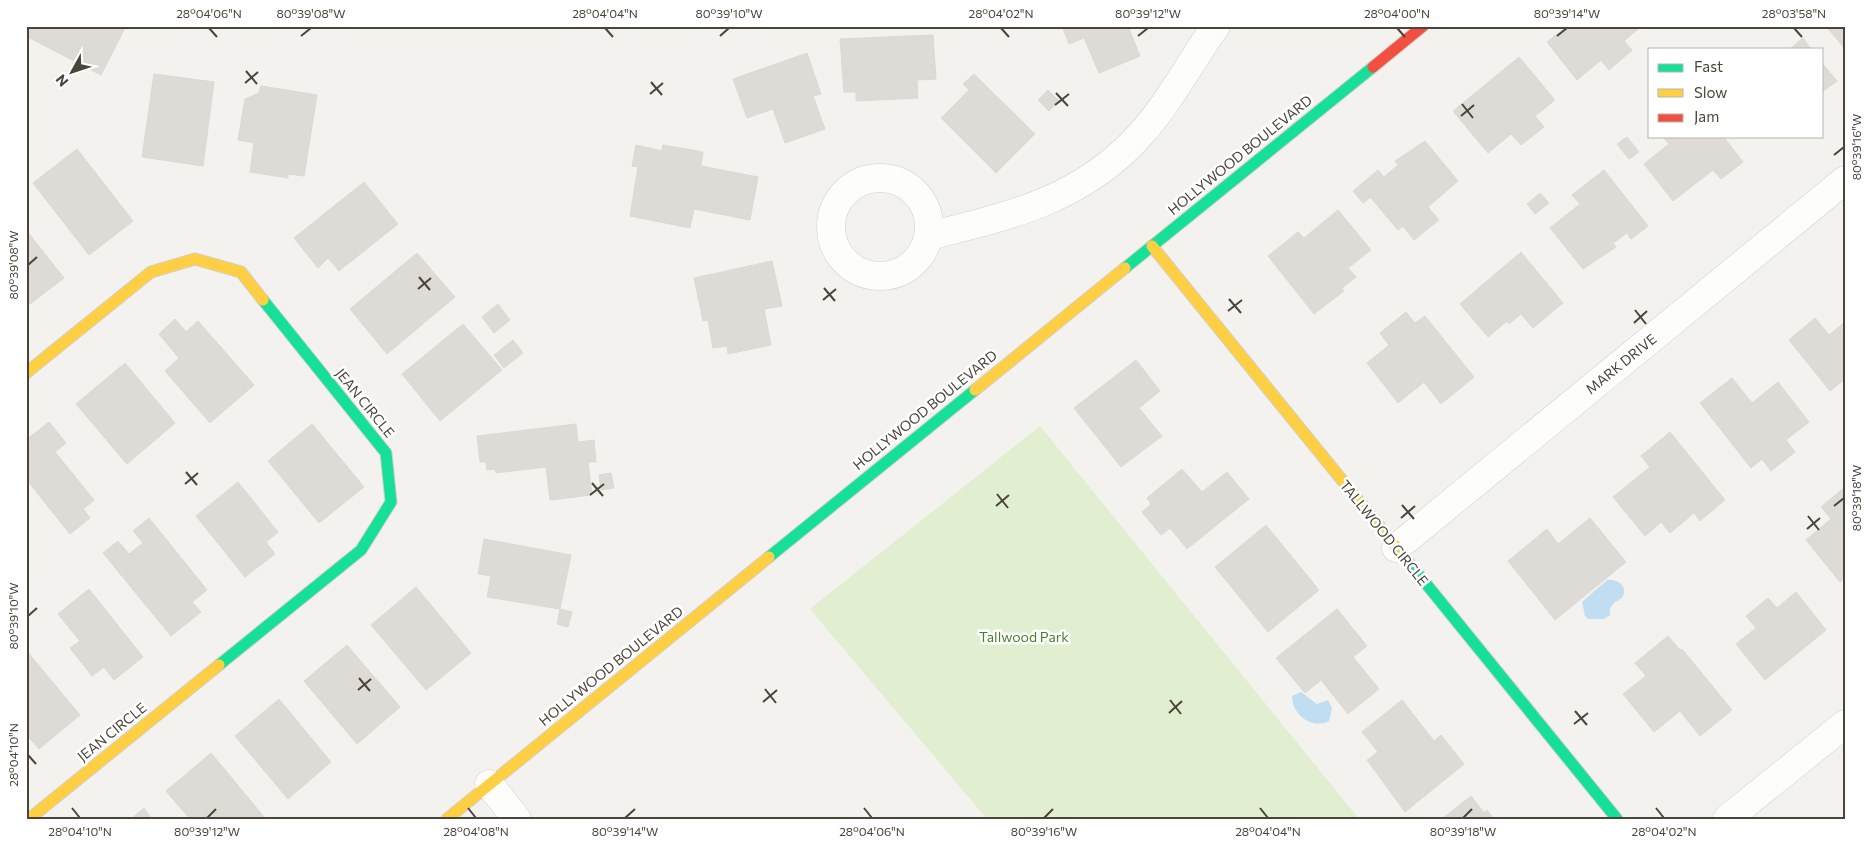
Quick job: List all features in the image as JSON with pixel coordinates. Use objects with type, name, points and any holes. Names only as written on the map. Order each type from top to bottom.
[{"type":"street","points":[[928,236],[1011,216],[1056,198],[1118,158],[1141,134],[1187,72],[1216,26]]},
{"type":"street","name":"HOLLYWOOD BOULEVARD","points":[[447,819],[1423,26]]},
{"type":"street","name":"MARK DRIVE","points":[[1396,548],[1845,180]]},
{"type":"street","name":"TALLWOOD CIRCLE","points":[[1152,246],[1616,819]]},
{"type":"street","name":"JEAN CIRCLE","points":[[26,373],[151,272],[195,259],[241,272],[386,453],[391,502],[361,550],[29,819]]},
{"type":"street","points":[[1727,819],[1845,724]]},
{"type":"street","points":[[490,784],[517,819]]},
{"type":"green space","name":"Tallwood Park","points":[[1040,426],[1359,819],[987,819],[810,609]]},
{"type":"water","points":[[1607,580],[1613,580],[1621,584],[1624,590],[1623,596],[1612,605],[1610,615],[1604,619],[1588,619],[1585,616],[1582,602]]},
{"type":"water","points":[[1301,692],[1317,704],[1328,700],[1332,708],[1329,721],[1322,723],[1309,722],[1299,714],[1295,709],[1292,696]]},
{"type":"building","points":[[26,26],[126,26],[101,75],[26,36]]},
{"type":"building","points":[[1062,26],[1128,26],[1140,56],[1099,73],[1084,38],[1069,44]]},
{"type":"building","points":[[1567,26],[1636,26],[1638,29],[1624,41],[1632,50],[1609,70],[1601,60],[1577,80],[1547,42]]},
{"type":"building","points":[[1826,26],[1845,26],[1845,49]]},
{"type":"building","points":[[933,35],[936,79],[917,80],[918,98],[856,101],[856,92],[844,92],[840,39]]},
{"type":"building","points":[[1803,38],[1810,48],[1791,48]]},
{"type":"building","points":[[807,53],[821,94],[813,96],[825,129],[785,143],[773,109],[747,118],[733,79]]},
{"type":"building","points":[[1519,57],[1555,100],[1535,116],[1544,127],[1521,145],[1511,134],[1488,153],[1453,111]]},
{"type":"building","points":[[1824,65],[1837,81],[1824,91]]},
{"type":"building","points":[[154,74],[214,82],[203,166],[142,157]]},
{"type":"building","points":[[974,74],[1035,134],[996,173],[941,118],[969,90],[963,84]]},
{"type":"building","points":[[261,86],[317,95],[304,176],[288,174],[288,178],[250,172],[254,143],[238,140],[245,99],[259,93]]},
{"type":"building","points":[[1048,90],[1059,101],[1049,111],[1038,100]]},
{"type":"building","points":[[1627,137],[1639,152],[1629,159],[1617,144]]},
{"type":"building","points":[[1664,138],[1725,138],[1743,162],[1721,179],[1713,170],[1673,201],[1644,164],[1669,144]]},
{"type":"building","points":[[1425,141],[1458,181],[1428,207],[1439,220],[1414,240],[1403,226],[1398,230],[1360,185],[1378,170],[1384,177],[1398,165],[1395,161]]},
{"type":"building","points":[[636,145],[662,151],[663,145],[703,152],[701,166],[758,177],[750,220],[694,209],[690,228],[630,216],[638,167],[632,166]]},
{"type":"building","points":[[77,149],[133,221],[89,255],[33,183]]},
{"type":"building","points":[[1604,170],[1648,226],[1631,239],[1627,233],[1613,243],[1616,247],[1583,269],[1550,228],[1580,204],[1572,195]]},
{"type":"building","points":[[364,182],[398,224],[339,271],[328,258],[318,268],[294,238]]},
{"type":"building","points":[[1360,185],[1371,197],[1363,203],[1353,191]]},
{"type":"building","points":[[1540,193],[1549,203],[1535,214],[1527,204]]},
{"type":"building","points":[[1338,210],[1371,250],[1348,268],[1356,277],[1342,288],[1344,291],[1314,314],[1268,256],[1298,232],[1304,238]]},
{"type":"building","points":[[26,230],[64,278],[26,307]]},
{"type":"building","points":[[1521,252],[1563,303],[1533,328],[1521,314],[1509,324],[1507,321],[1488,337],[1460,304]]},
{"type":"building","points":[[417,253],[455,297],[387,354],[350,309]]},
{"type":"building","points":[[772,261],[782,306],[764,309],[771,345],[728,354],[727,346],[713,348],[708,320],[703,321],[694,278]]},
{"type":"building","points":[[498,304],[510,320],[494,333],[482,317]]},
{"type":"building","points":[[1406,312],[1415,323],[1425,316],[1474,377],[1441,404],[1424,382],[1398,403],[1367,363],[1389,345],[1380,333]]},
{"type":"building","points":[[1815,318],[1829,335],[1845,322],[1845,379],[1830,391],[1789,340]]},
{"type":"building","points":[[175,319],[186,332],[198,321],[254,385],[210,423],[165,371],[179,358],[159,334]]},
{"type":"building","points":[[463,324],[502,370],[440,421],[402,374]]},
{"type":"building","points":[[513,340],[523,353],[504,368],[494,355]]},
{"type":"building","points":[[1136,360],[1160,391],[1139,408],[1162,436],[1121,467],[1074,408]]},
{"type":"building","points":[[125,363],[175,423],[127,464],[76,404]]},
{"type":"building","points":[[1732,378],[1752,403],[1778,382],[1809,422],[1786,440],[1795,452],[1771,471],[1762,459],[1751,468],[1700,403]]},
{"type":"building","points":[[49,422],[66,443],[55,452],[94,500],[83,509],[90,518],[70,534],[26,479],[26,440]]},
{"type":"building","points":[[312,424],[364,487],[319,523],[268,461]]},
{"type":"building","points":[[576,424],[578,442],[594,440],[596,462],[588,462],[592,495],[550,500],[546,467],[496,473],[495,469],[487,470],[486,462],[480,462],[477,436]]},
{"type":"building","points":[[1670,432],[1725,500],[1700,521],[1694,513],[1670,533],[1661,522],[1645,536],[1613,497],[1650,467],[1641,456]]},
{"type":"building","points":[[1182,469],[1202,492],[1227,472],[1249,499],[1187,549],[1170,528],[1161,535],[1142,512],[1151,504],[1147,498]]},
{"type":"building","points":[[611,473],[614,488],[601,490],[599,475]]},
{"type":"building","points":[[238,482],[278,532],[266,542],[275,554],[245,577],[196,516]]},
{"type":"building","points":[[1845,487],[1845,578],[1840,582],[1806,540],[1831,519],[1821,507]]},
{"type":"building","points":[[149,518],[207,590],[192,602],[201,612],[171,636],[103,553],[118,541],[129,554],[143,543],[133,531]]},
{"type":"building","points":[[1590,518],[1626,562],[1555,620],[1508,561],[1547,529],[1558,544]]},
{"type":"building","points":[[1266,525],[1319,590],[1268,632],[1215,567]]},
{"type":"building","points":[[484,539],[571,555],[560,609],[487,597],[491,576],[478,574]]},
{"type":"building","points":[[416,587],[471,653],[426,690],[371,625]]},
{"type":"building","points":[[89,589],[143,657],[114,680],[104,667],[92,676],[70,648],[80,641],[58,614]]},
{"type":"building","points":[[1796,592],[1826,630],[1765,680],[1736,644],[1756,628],[1746,616],[1768,598],[1777,608]]},
{"type":"building","points":[[560,609],[572,612],[568,627],[557,624]]},
{"type":"building","points":[[1337,609],[1367,646],[1353,657],[1379,689],[1348,714],[1321,680],[1305,693],[1276,658]]},
{"type":"building","points":[[1668,636],[1680,650],[1682,649],[1732,710],[1700,736],[1680,711],[1654,732],[1623,694],[1646,676],[1635,663]]},
{"type":"building","points":[[347,645],[400,707],[357,744],[304,681]]},
{"type":"building","points":[[26,650],[80,715],[39,749],[26,734]]},
{"type":"building","points":[[279,699],[331,762],[288,799],[235,736]]},
{"type":"building","points":[[1402,700],[1434,741],[1441,735],[1464,764],[1405,812],[1367,760],[1378,752],[1362,732]]},
{"type":"building","points":[[211,753],[264,819],[190,819],[166,791]]},
{"type":"building","points":[[1471,796],[1484,813],[1487,810],[1494,819],[1442,819]]},
{"type":"building","points":[[144,808],[152,819],[131,819]]},
{"type":"traffic: fast","points":[[1125,268],[1373,67]]},
{"type":"traffic: fast","points":[[219,665],[361,550],[391,502],[386,453],[263,300]]},
{"type":"traffic: fast","points":[[769,557],[975,390]]},
{"type":"traffic: fast","points":[[1406,559],[1617,819]]},
{"type":"traffic: slow","points":[[1152,246],[1406,559]]},
{"type":"traffic: slow","points":[[26,373],[151,272],[195,259],[241,272],[263,300]]},
{"type":"traffic: slow","points":[[975,390],[1125,268]]},
{"type":"traffic: slow","points":[[447,819],[769,557]]},
{"type":"traffic: slow","points":[[29,819],[219,665]]},
{"type":"traffic: jam","points":[[1373,67],[1423,26]]}]
